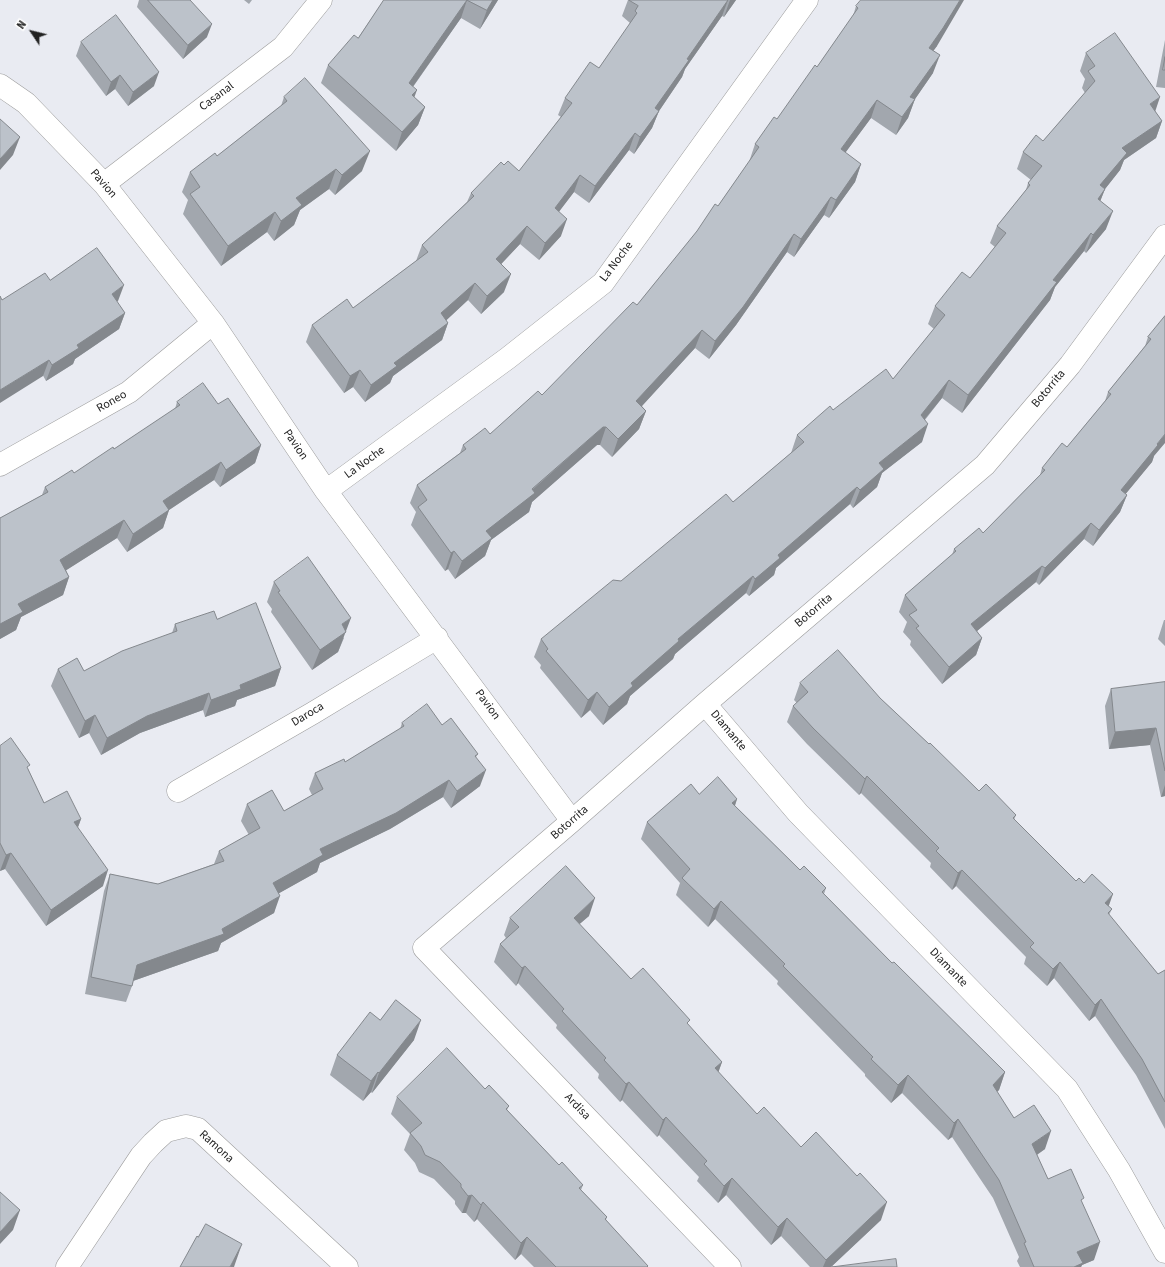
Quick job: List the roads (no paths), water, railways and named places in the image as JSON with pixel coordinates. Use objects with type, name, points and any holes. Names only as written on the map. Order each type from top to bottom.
[{"type":"street","name":"Casanal","points":[[104,184],[283,47],[321,0]]},
{"type":"street","name":"La Noche","points":[[326,491],[508,358],[603,283],[807,0]]},
{"type":"street","name":"Pavion","points":[[0,85],[26,103],[104,184],[213,323],[326,491],[572,821]]},
{"type":"street","name":"Botorrita","points":[[424,948],[572,821],[704,704],[985,465],[1070,366],[1165,236]]},
{"type":"street","name":"Roneo","points":[[0,465],[129,392],[213,323]]},
{"type":"street","name":"Daroca","points":[[178,791],[313,713],[437,638]]},
{"type":"street","name":"Diamante","points":[[704,704],[798,813],[1067,1089],[1119,1170],[1165,1252]]},
{"type":"street","name":"Ardisa","points":[[424,948],[730,1267]]},
{"type":"street","name":"Ramona","points":[[67,1267],[141,1156],[153,1142],[166,1132],[186,1126],[198,1129],[336,1263]]}]
